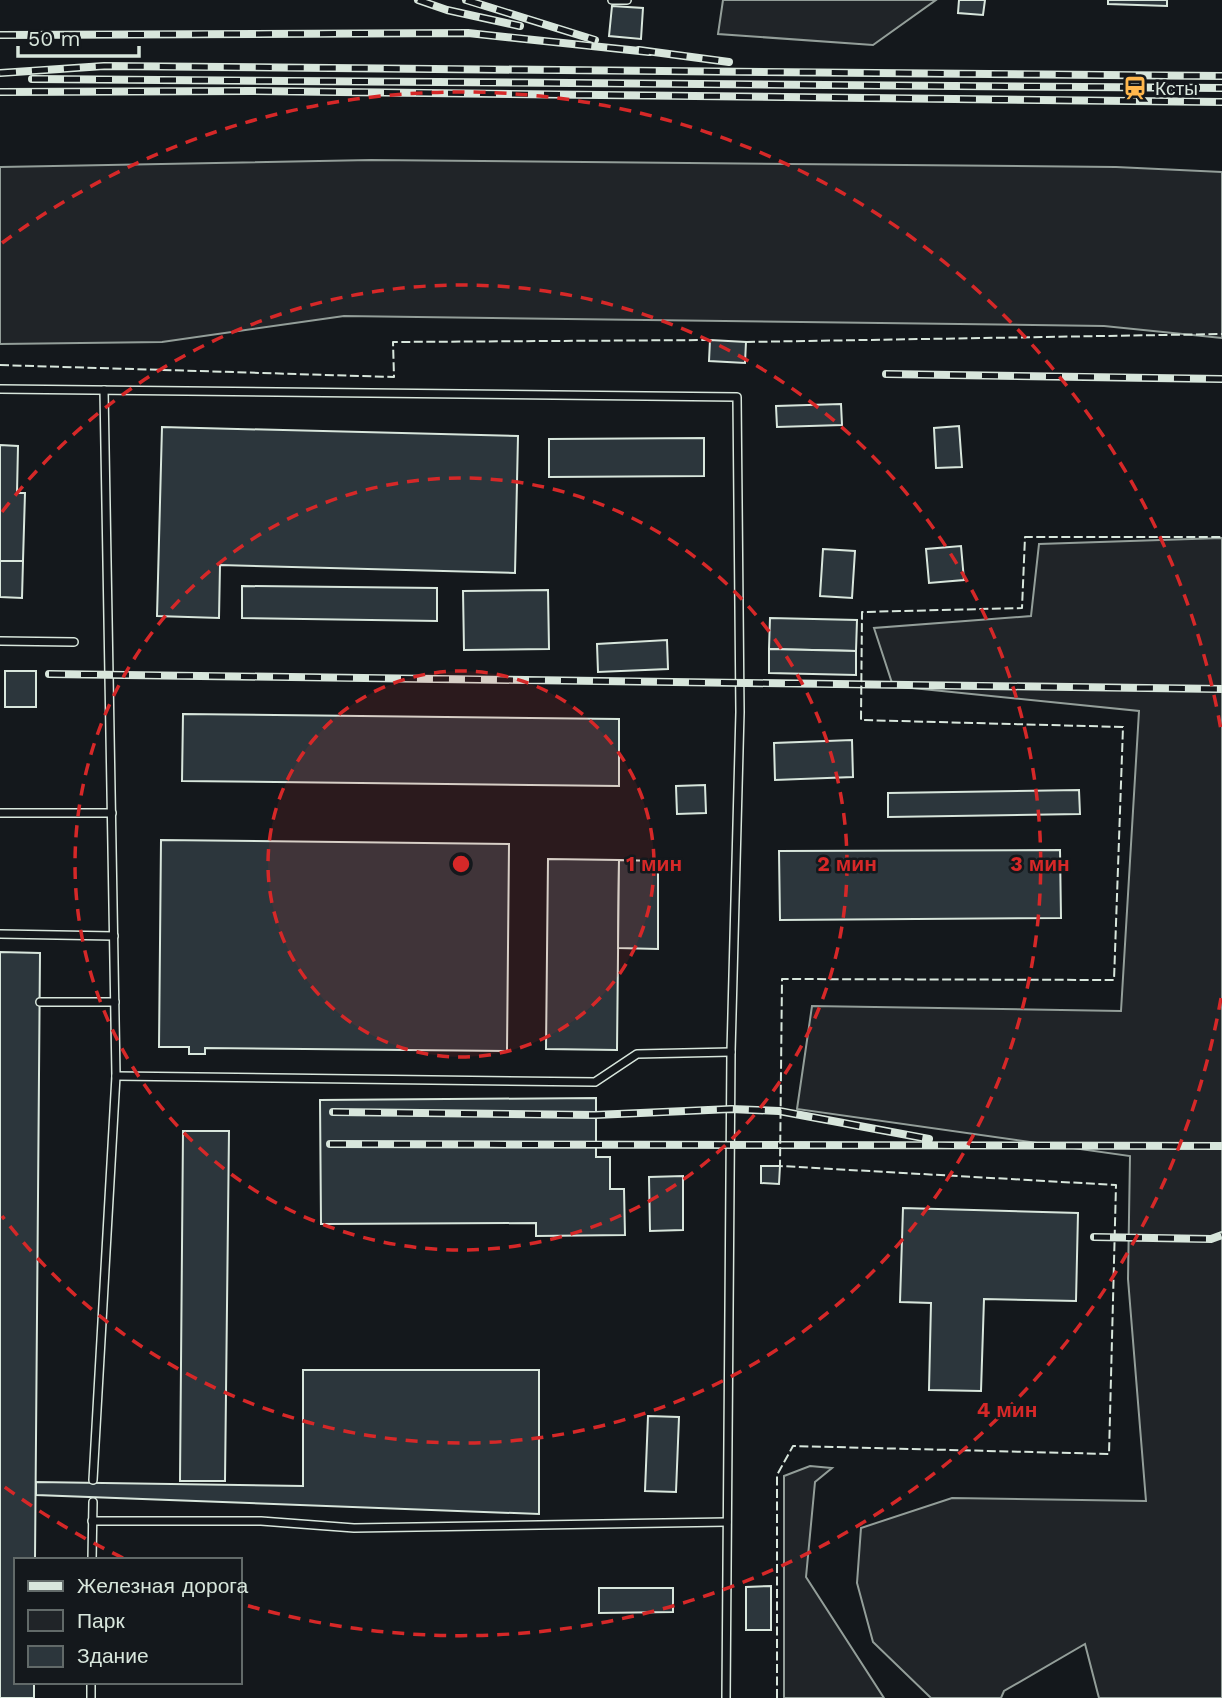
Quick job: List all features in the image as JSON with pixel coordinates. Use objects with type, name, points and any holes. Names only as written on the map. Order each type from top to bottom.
[{"type":"lane","points":[[612,0],[627,0]]},
{"type":"lane","points":[[0,389],[737,397],[740,712],[731,1052],[726,1698]]},
{"type":"lane","points":[[93,1480],[116,1076],[104,390]]},
{"type":"lane","points":[[0,641],[74,642]]},
{"type":"lane","points":[[0,813],[112,813]]},
{"type":"lane","points":[[0,934],[114,936]]},
{"type":"lane","points":[[40,1002],[115,1002]]},
{"type":"lane","points":[[116,1076],[595,1082],[637,1054],[731,1052]]},
{"type":"lane","points":[[92,1558],[93,1502]]},
{"type":"lane","points":[[92,1521],[261,1521],[354,1528],[727,1522]]},
{"type":"green space","points":[[723,0],[936,0],[873,45],[718,34]]},
{"type":"green space","points":[[371,160],[1116,167],[1222,172],[1222,338],[1104,326],[344,316],[162,342],[0,344],[0,167]]},
{"type":"green space","points":[[1222,538],[1222,1698],[1099,1698],[1085,1644],[1004,1691],[1001,1698],[931,1698],[873,1642],[857,1583],[861,1528],[952,1498],[1146,1501],[1128,1279],[1130,1156],[797,1109],[812,1006],[1121,1011],[1139,711],[893,686],[874,628],[1031,616],[1039,544]]},
{"type":"green space","points":[[810,1466],[832,1468],[815,1482],[806,1577],[884,1698],[784,1698],[784,1476]]},
{"type":"building","points":[[959,0],[985,0],[983,15],[958,13]]},
{"type":"building","points":[[1108,0],[1167,0],[1167,6],[1108,4]]},
{"type":"building","points":[[612,6],[643,8],[641,39],[609,36]]},
{"type":"building","points":[[710,340],[746,342],[745,363],[709,361]]},
{"type":"building","points":[[841,404],[842,425],[777,427],[776,406]]},
{"type":"building","points":[[959,426],[962,467],[936,468],[934,428]]},
{"type":"building","points":[[162,427],[518,436],[515,573],[220,565],[219,618],[157,616]]},
{"type":"building","points":[[704,438],[704,476],[549,477],[549,439]]},
{"type":"building","points":[[0,445],[18,446],[17,493],[25,493],[23,561],[0,561]]},
{"type":"building","points":[[961,546],[964,580],[929,583],[926,549]]},
{"type":"building","points":[[823,549],[855,551],[852,598],[820,596]]},
{"type":"building","points":[[0,561],[23,561],[22,598],[0,597]]},
{"type":"building","points":[[242,586],[437,588],[437,621],[242,618]]},
{"type":"building","points":[[548,590],[549,649],[464,650],[463,591]]},
{"type":"building","points":[[770,618],[857,620],[856,651],[769,649]]},
{"type":"building","points":[[667,640],[668,669],[598,672],[597,644]]},
{"type":"building","points":[[769,649],[856,651],[856,675],[769,673]]},
{"type":"building","points":[[5,671],[36,671],[36,707],[5,707]]},
{"type":"building","points":[[183,714],[619,719],[619,786],[182,781]]},
{"type":"building","points":[[852,740],[853,777],[775,780],[774,743]]},
{"type":"building","points":[[705,785],[706,813],[677,814],[676,786]]},
{"type":"building","points":[[1079,790],[1080,814],[888,817],[888,793]]},
{"type":"building","points":[[161,840],[509,844],[507,1051],[205,1048],[205,1054],[189,1054],[189,1047],[159,1047]]},
{"type":"building","points":[[1060,850],[1061,918],[780,920],[779,851]]},
{"type":"building","points":[[548,859],[619,860],[617,1050],[546,1049]]},
{"type":"building","points":[[619,860],[658,861],[658,949],[618,948]]},
{"type":"building","points":[[0,952],[40,953],[35,1558],[14,1558],[14,1684],[34,1684],[34,1698],[0,1698]]},
{"type":"building","points":[[596,1098],[596,1157],[610,1157],[610,1189],[624,1189],[625,1235],[536,1236],[536,1223],[321,1224],[320,1100]]},
{"type":"building","points":[[183,1131],[229,1131],[225,1481],[180,1481]]},
{"type":"building","points":[[761,1166],[780,1166],[779,1184],[761,1183]]},
{"type":"building","points":[[683,1176],[683,1230],[650,1231],[649,1177]]},
{"type":"building","points":[[903,1208],[1078,1213],[1076,1301],[984,1299],[981,1391],[929,1390],[931,1303],[900,1302]]},
{"type":"building","points":[[303,1370],[539,1370],[539,1514],[36,1495],[36,1482],[303,1486]]},
{"type":"building","points":[[648,1416],[679,1417],[676,1492],[645,1491]]},
{"type":"building","points":[[771,1586],[771,1630],[746,1630],[746,1587]]},
{"type":"building","points":[[599,1588],[673,1588],[673,1612],[599,1613]]},
{"type":"railway","points":[[418,0],[447,10],[520,26]]},
{"type":"railway","points":[[466,0],[595,40]]},
{"type":"railway","points":[[0,35],[468,33],[649,52]]},
{"type":"railway","points":[[639,50],[729,62]]},
{"type":"railway","points":[[0,73],[104,66],[1222,76]]},
{"type":"railway","points":[[32,79],[1222,88]]},
{"type":"railway","points":[[0,92],[252,91],[1222,102]]},
{"type":"railway","points":[[886,374],[1222,379]]},
{"type":"railway","points":[[49,674],[1222,689]]},
{"type":"railway","points":[[333,1112],[595,1115],[731,1109],[779,1111],[929,1139]]},
{"type":"railway","points":[[330,1144],[1222,1146]]},
{"type":"railway","points":[[1094,1237],[1211,1239],[1222,1235]]},
{"type":"fence","points":[[746,342],[1222,334]]},
{"type":"fence","points":[[0,365],[394,377],[393,342],[710,340]]},
{"type":"fence","points":[[777,1698],[777,1475],[793,1446],[1109,1454],[1116,1185],[780,1166],[782,979],[1114,980],[1123,727],[861,720],[862,612],[1022,608],[1025,537],[1222,537]]},
{"type":"place","name":"Ксты","points":[[1135,88]]}]
